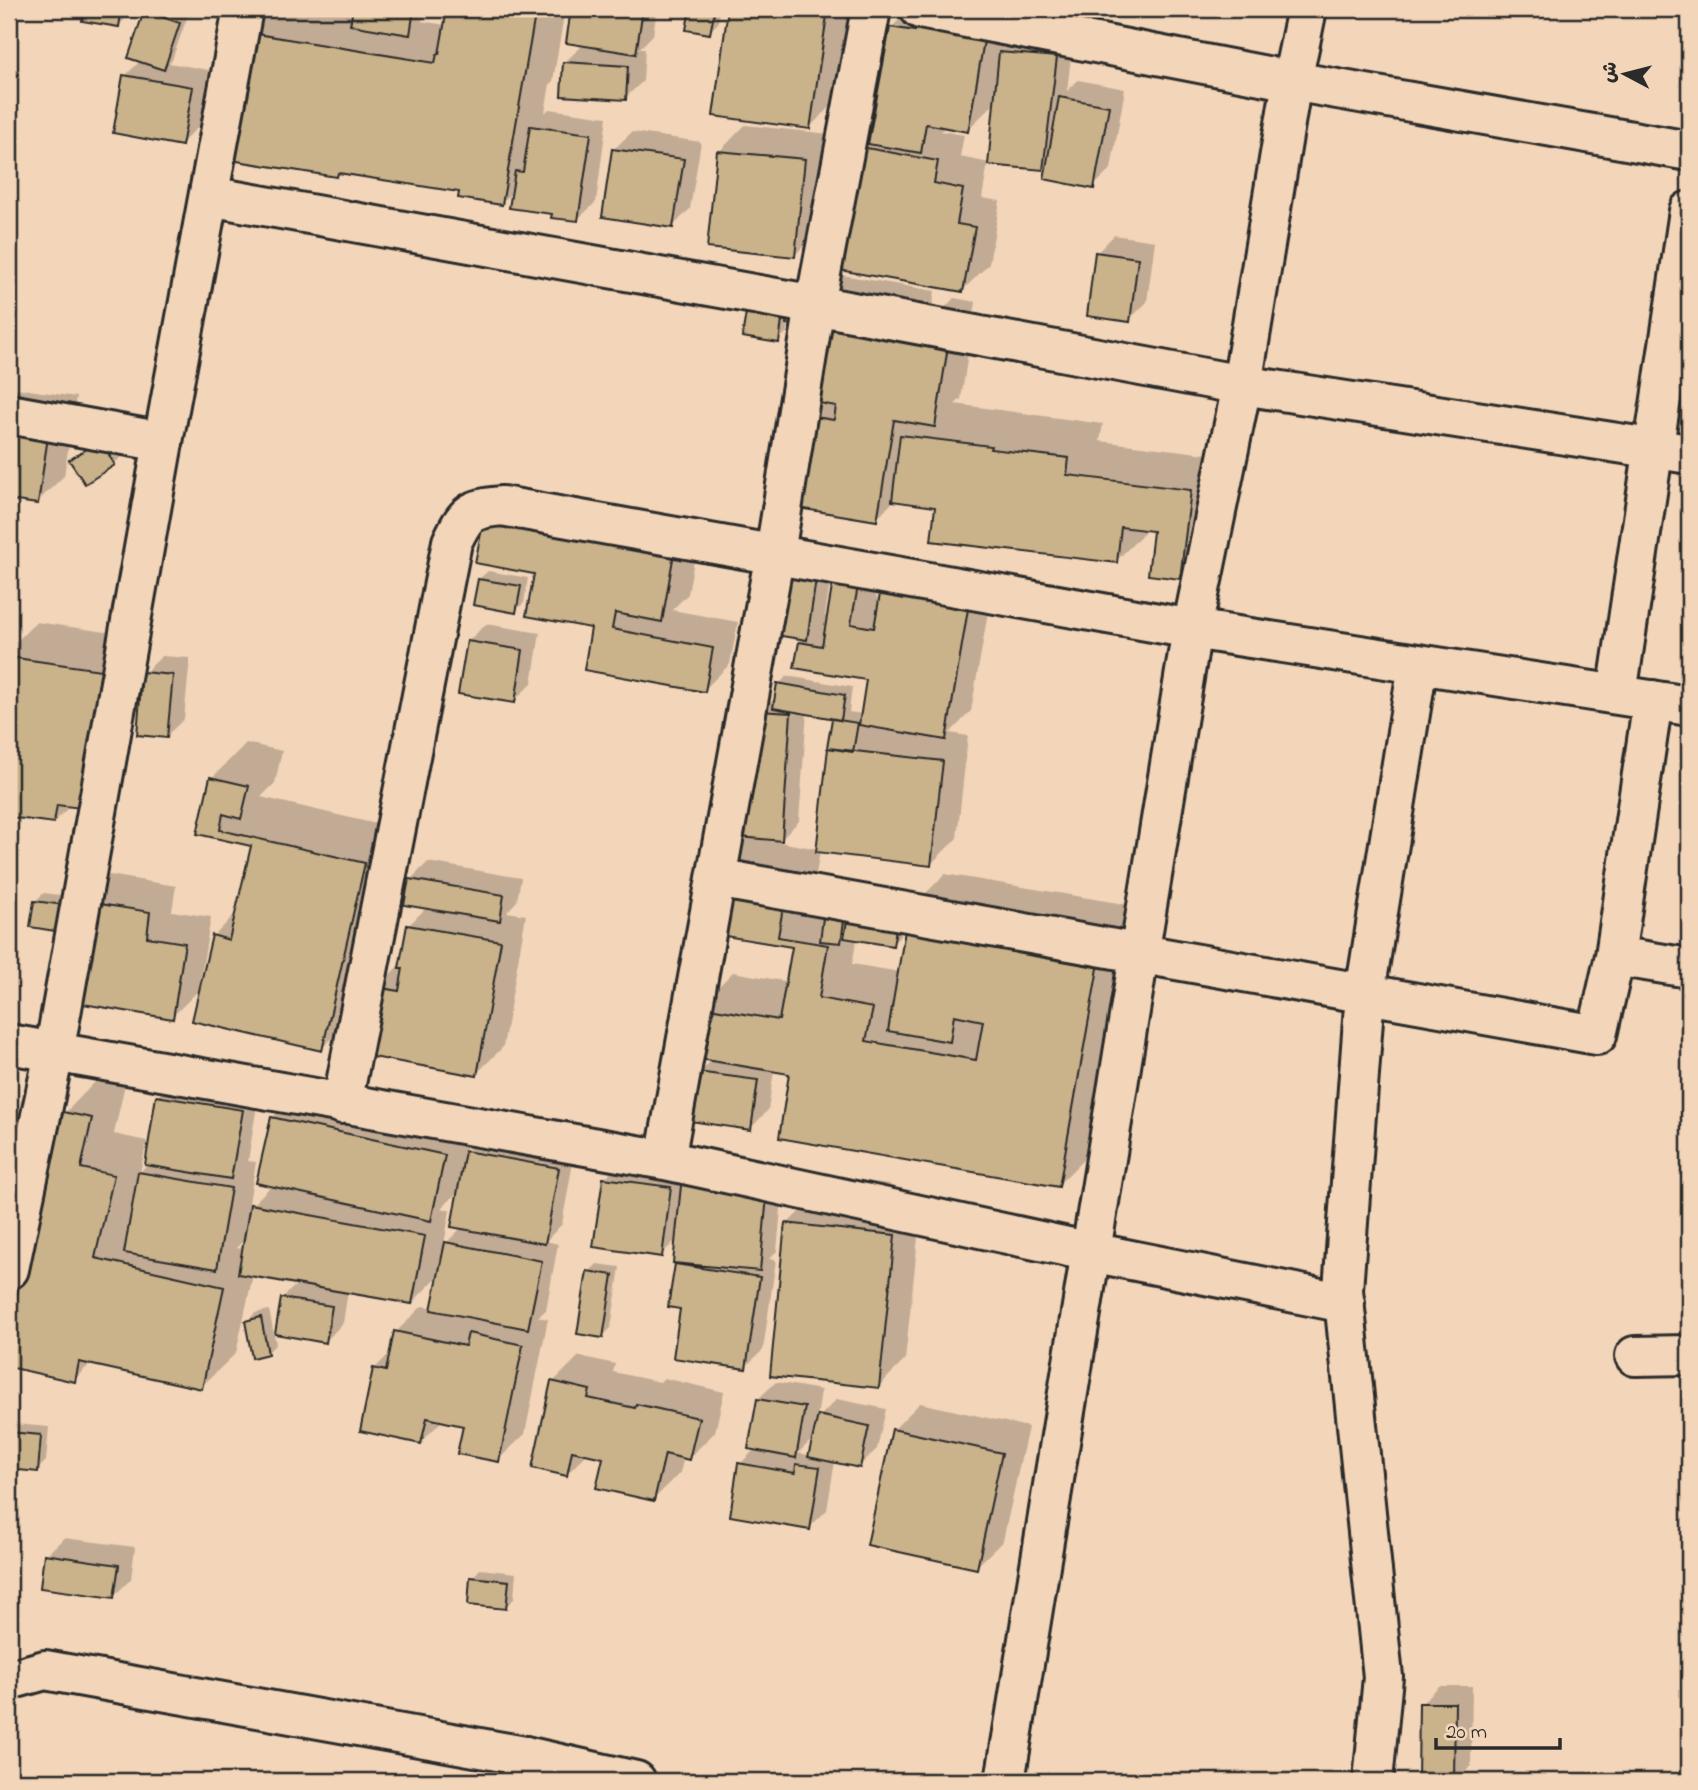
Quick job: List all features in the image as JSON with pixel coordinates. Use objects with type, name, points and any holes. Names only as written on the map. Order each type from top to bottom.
[{"type":"street","points":[[9,1269],[54,1053],[243,9]]},
{"type":"street","points":[[665,1160],[775,553],[814,305],[871,9]]},
{"type":"street","points":[[920,9],[1292,81],[1689,150]]},
{"type":"street","points":[[1005,1781],[1192,629],[1242,386],[1292,81],[1307,9]]},
{"type":"street","points":[[209,196],[814,305],[1242,386],[1689,454]]},
{"type":"street","points":[[716,878],[1597,1035],[1615,956],[1653,700],[1652,447],[1689,211]]},
{"type":"street","points":[[9,414],[163,442]]},
{"type":"street","points":[[342,1104],[452,542],[465,516],[480,508],[502,506],[1192,629],[1653,700]]},
{"type":"street","points":[[1373,1781],[1384,1677],[1343,1290],[1365,993],[1418,664]]},
{"type":"street","points":[[1615,956],[1689,968]]},
{"type":"street","points":[[9,1044],[665,1160],[1091,1252],[1345,1303]]},
{"type":"street","points":[[1635,1356],[1689,1355]]},
{"type":"street","points":[[9,1680],[45,1670],[522,1769],[636,1781]]},
{"type":"building","points":[[84,9],[121,14],[119,27],[82,21]]},
{"type":"building","points":[[353,9],[414,9],[410,35],[350,25]]},
{"type":"building","points":[[447,9],[536,9],[502,205],[458,198],[459,192],[338,173],[337,177],[224,159],[244,32],[435,63]]},
{"type":"building","points":[[571,9],[643,9],[636,54],[566,43]]},
{"type":"building","points":[[690,9],[715,9],[710,34],[686,30]]},
{"type":"building","points":[[728,9],[828,9],[810,129],[713,116]]},
{"type":"building","points":[[144,11],[180,23],[164,70],[128,58]]},
{"type":"building","points":[[917,22],[985,35],[968,132],[926,124],[921,153],[868,144],[890,27],[915,31]]},
{"type":"building","points":[[999,52],[1057,57],[1043,170],[988,165]]},
{"type":"building","points":[[563,62],[628,66],[626,100],[561,96]]},
{"type":"building","points":[[123,75],[193,87],[182,146],[113,133]]},
{"type":"building","points":[[1059,97],[1109,106],[1094,189],[1044,179]]},
{"type":"building","points":[[530,126],[591,134],[578,221],[509,208],[515,171],[523,172]]},
{"type":"building","points":[[861,147],[938,161],[934,183],[963,189],[957,224],[975,227],[963,292],[839,270]]},
{"type":"building","points":[[612,149],[684,159],[673,228],[602,217]]},
{"type":"building","points":[[717,151],[805,159],[795,257],[707,248]]},
{"type":"building","points":[[1095,252],[1138,258],[1130,322],[1087,316]]},
{"type":"building","points":[[791,296],[951,328],[935,427],[894,420],[877,521],[786,506],[802,415],[834,420],[836,406],[808,401],[818,329],[786,324]]},
{"type":"building","points":[[748,300],[784,305],[779,343],[742,337]]},
{"type":"building","points":[[9,417],[50,423],[38,504],[9,500]]},
{"type":"building","points":[[900,435],[1069,458],[1067,475],[1191,490],[1180,579],[1148,575],[1153,531],[1121,527],[1117,563],[931,541],[935,507],[892,501]]},
{"type":"building","points":[[100,441],[115,465],[85,484],[69,460]]},
{"type":"building","points":[[484,518],[674,553],[662,622],[615,613],[612,629],[713,648],[705,692],[584,670],[591,628],[526,616],[534,574],[475,563]]},
{"type":"building","points":[[784,574],[816,579],[807,640],[775,635]]},
{"type":"building","points":[[478,579],[521,586],[516,613],[473,605]]},
{"type":"building","points":[[833,581],[858,586],[851,624],[874,628],[880,594],[968,609],[946,740],[859,725],[866,680],[794,668],[799,642],[822,646]]},
{"type":"building","points":[[467,641],[523,650],[515,703],[458,694]]},
{"type":"building","points":[[9,657],[101,670],[81,808],[57,805],[54,823],[9,817]]},
{"type":"building","points":[[142,672],[173,675],[167,738],[137,735]]},
{"type":"building","points":[[777,683],[845,695],[841,720],[773,708]]},
{"type":"building","points":[[759,711],[791,713],[782,841],[740,837],[744,789],[753,790]]},
{"type":"building","points":[[832,719],[858,723],[853,752],[827,748]]},
{"type":"building","points":[[828,748],[943,761],[931,866],[816,852]]},
{"type":"building","points":[[210,777],[249,786],[241,819],[223,814],[220,830],[365,863],[322,1051],[192,1021],[212,935],[229,940],[251,846],[197,834]]},
{"type":"building","points":[[711,870],[787,883],[778,937],[828,945],[819,998],[873,1008],[866,1041],[976,1060],[983,1021],[954,1015],[950,1042],[888,1031],[909,907],[1103,940],[1059,1187],[779,1138],[789,1074],[688,1057],[697,1006],[779,1020],[792,947],[701,932]]},
{"type":"building","points":[[409,879],[504,895],[500,921],[404,905]]},
{"type":"building","points":[[75,900],[150,912],[147,937],[185,943],[173,1019],[59,1000]]},
{"type":"building","points":[[34,901],[72,906],[68,933],[30,927]]},
{"type":"building","points":[[825,902],[846,905],[841,943],[820,941]]},
{"type":"building","points":[[849,909],[898,917],[893,946],[844,938]]},
{"type":"building","points":[[407,925],[501,941],[477,1076],[362,1055],[375,987],[399,991],[403,968],[399,968]]},
{"type":"building","points":[[697,1072],[758,1080],[751,1130],[690,1121]]},
{"type":"building","points":[[156,1096],[243,1110],[231,1179],[145,1165]]},
{"type":"building","points":[[63,1112],[92,1118],[81,1168],[114,1175],[95,1258],[224,1287],[202,1389],[79,1362],[75,1382],[9,1367],[9,1331],[27,1249],[33,1250]]},
{"type":"building","points":[[271,1117],[445,1155],[431,1221],[256,1183]]},
{"type":"building","points":[[465,1151],[559,1168],[545,1244],[451,1227]]},
{"type":"building","points":[[138,1172],[231,1188],[217,1269],[124,1253]]},
{"type":"building","points":[[682,1176],[768,1185],[760,1271],[673,1263]]},
{"type":"building","points":[[603,1178],[671,1187],[662,1257],[593,1247]]},
{"type":"building","points":[[250,1204],[425,1236],[412,1304],[238,1274]]},
{"type":"building","points":[[785,1223],[895,1235],[879,1388],[770,1376]]},
{"type":"building","points":[[445,1242],[542,1261],[528,1329],[431,1310]]},
{"type":"building","points":[[675,1264],[760,1277],[746,1369],[673,1358],[680,1309],[668,1307]]},
{"type":"building","points":[[587,1271],[613,1275],[603,1338],[577,1334]]},
{"type":"building","points":[[281,1298],[332,1306],[326,1343],[275,1334]]},
{"type":"building","points":[[261,1317],[268,1354],[252,1358],[245,1321]]},
{"type":"building","points":[[394,1331],[465,1346],[468,1333],[523,1345],[499,1462],[457,1454],[463,1426],[427,1418],[421,1444],[360,1431],[373,1368],[386,1371]]},
{"type":"building","points":[[551,1381],[590,1390],[588,1398],[635,1408],[636,1404],[699,1418],[689,1460],[665,1454],[654,1501],[596,1488],[603,1458],[572,1451],[567,1476],[532,1468]]},
{"type":"building","points":[[757,1399],[805,1407],[796,1458],[748,1449]]},
{"type":"building","points":[[818,1415],[869,1426],[860,1468],[808,1457]]},
{"type":"building","points":[[892,1429],[1002,1453],[977,1569],[867,1545]]},
{"type":"building","points":[[9,1432],[41,1435],[38,1472],[9,1469]]},
{"type":"building","points":[[738,1463],[795,1473],[796,1464],[820,1467],[810,1530],[730,1516]]},
{"type":"building","points":[[44,1554],[119,1565],[114,1598],[40,1588]]},
{"type":"building","points":[[470,1577],[509,1581],[506,1609],[468,1605]]},
{"type":"building","points":[[1419,1703],[1455,1703],[1454,1781],[1418,1781]]}]
